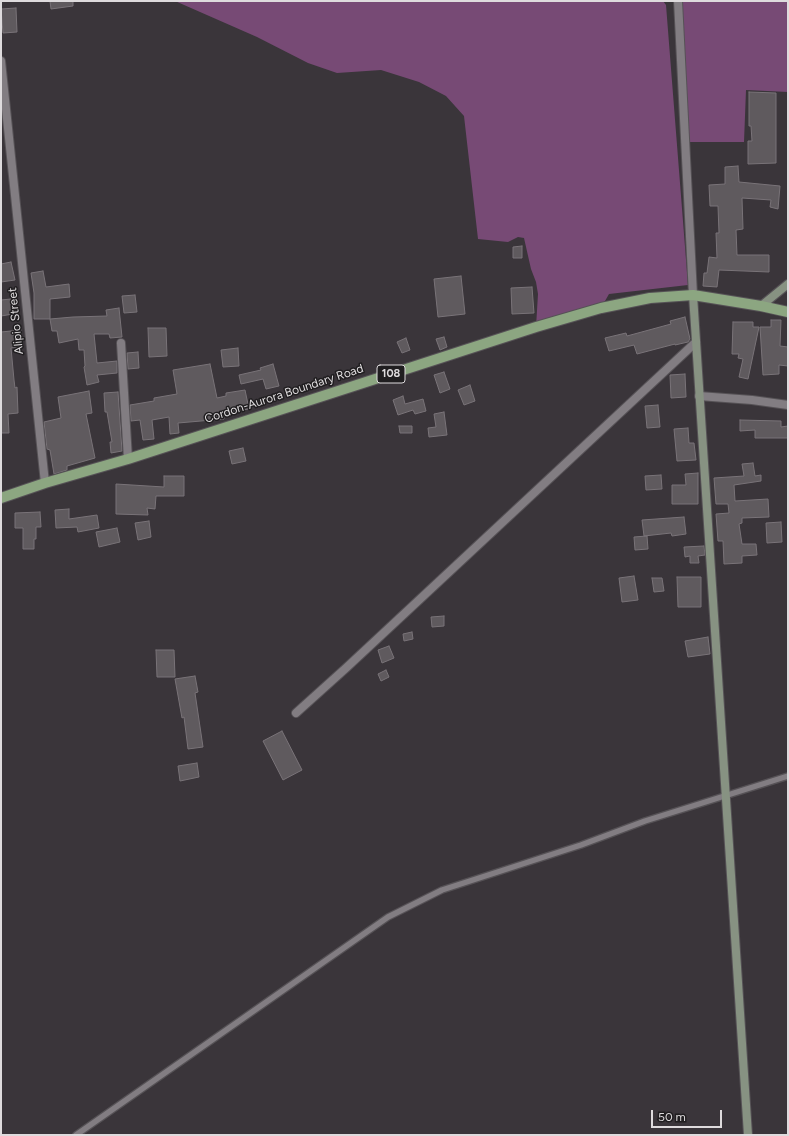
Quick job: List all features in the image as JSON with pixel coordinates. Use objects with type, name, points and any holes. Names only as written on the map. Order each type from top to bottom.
[{"type":"main road","name":"Cordon-Aurora Boundary Road","points":[[1,498],[128,459],[543,325],[601,308],[650,298],[693,295],[788,312]]},
{"type":"street","points":[[678,1],[699,396],[748,1135]]},
{"type":"street","name":"Alipio Street","points":[[1,61],[46,483]]},
{"type":"street","points":[[761,306],[788,284]]},
{"type":"street","points":[[121,342],[128,459]]},
{"type":"street","points":[[296,713],[696,342]]},
{"type":"street","points":[[699,396],[752,400],[788,405]]},
{"type":"lane","points":[[76,1135],[388,917],[442,890],[581,845],[645,821],[788,776]]},
{"type":"shaded area","points":[[175,1],[663,1],[666,5],[688,285],[609,294],[601,308],[536,327],[538,294],[524,238],[518,237],[508,242],[478,239],[464,116],[446,96],[419,82],[381,70],[337,73],[308,63],[257,37]]},
{"type":"shaded area","points":[[678,1],[788,1],[788,92],[746,90],[744,142],[685,142]]},
{"type":"building","points":[[50,1],[73,1],[73,6],[51,9]]},
{"type":"building","points":[[16,8],[17,32],[3,33],[1,9]]},
{"type":"building","points":[[749,92],[776,93],[776,163],[748,164],[748,141],[752,141],[751,126],[749,126]]},
{"type":"building","points":[[738,166],[739,182],[780,186],[778,209],[770,207],[771,200],[742,198],[743,229],[736,230],[737,255],[769,255],[769,272],[719,270],[717,287],[703,286],[704,273],[707,273],[709,257],[717,258],[716,233],[719,233],[718,206],[710,206],[709,185],[725,184],[725,167]]},
{"type":"building","points":[[522,246],[522,258],[513,258],[513,247]]},
{"type":"building","points":[[11,262],[15,280],[1,282],[1,264]]},
{"type":"building","points":[[43,271],[46,287],[69,284],[70,297],[50,299],[50,319],[34,319],[34,293],[31,273]]},
{"type":"building","points":[[461,276],[465,314],[438,317],[434,279]]},
{"type":"building","points":[[532,287],[534,313],[512,314],[511,288]]},
{"type":"building","points":[[135,295],[137,312],[124,313],[122,296]]},
{"type":"building","points":[[11,299],[13,314],[1,316],[1,300]]},
{"type":"building","points":[[119,308],[122,337],[110,338],[109,334],[94,334],[97,363],[117,361],[117,373],[97,375],[99,382],[87,385],[84,367],[84,350],[79,350],[78,339],[59,343],[57,331],[52,331],[50,319],[107,316],[106,310]]},
{"type":"building","points":[[685,317],[690,339],[688,342],[637,354],[634,345],[609,351],[605,338],[626,333],[627,336],[671,324],[670,321]]},
{"type":"building","points":[[771,320],[781,320],[780,346],[788,347],[788,366],[779,365],[779,374],[763,375],[760,327],[771,327]]},
{"type":"building","points":[[733,322],[753,322],[753,327],[759,327],[748,379],[739,377],[743,359],[738,358],[739,354],[732,354]]},
{"type":"building","points":[[148,328],[166,328],[167,356],[149,357]]},
{"type":"building","points":[[21,330],[23,346],[11,348],[15,388],[17,387],[18,413],[8,414],[9,433],[1,433],[1,332]]},
{"type":"building","points":[[444,337],[447,347],[440,350],[436,339]]},
{"type":"building","points":[[406,338],[410,350],[402,353],[397,342]]},
{"type":"building","points":[[238,348],[239,366],[223,367],[221,350]]},
{"type":"building","points":[[138,352],[139,368],[128,369],[127,353]]},
{"type":"building","points":[[210,364],[217,398],[226,396],[226,393],[245,390],[249,409],[223,413],[224,419],[178,423],[179,433],[170,434],[169,417],[152,420],[154,439],[143,440],[140,420],[131,421],[130,405],[154,401],[154,398],[177,394],[173,370]]},
{"type":"building","points":[[273,364],[279,386],[266,389],[263,379],[241,384],[239,375],[261,370],[260,368]]},
{"type":"building","points":[[444,372],[450,389],[440,393],[434,375]]},
{"type":"building","points":[[685,374],[686,397],[671,398],[670,375]]},
{"type":"building","points":[[470,385],[475,401],[464,405],[458,390]]},
{"type":"building","points":[[89,391],[92,413],[86,414],[95,458],[67,466],[67,470],[54,474],[50,450],[47,449],[44,422],[61,418],[58,397]]},
{"type":"building","points":[[118,392],[122,451],[111,453],[110,442],[112,442],[107,412],[105,412],[104,393]]},
{"type":"building","points":[[403,396],[405,404],[423,399],[426,411],[415,414],[413,410],[398,415],[393,400]]},
{"type":"building","points":[[658,405],[660,427],[647,428],[645,406]]},
{"type":"building","points":[[444,412],[447,435],[429,437],[428,428],[436,427],[434,414]]},
{"type":"building","points":[[740,420],[781,421],[781,427],[788,426],[788,438],[755,438],[755,430],[740,431]]},
{"type":"building","points":[[399,426],[412,426],[412,433],[400,433]]},
{"type":"building","points":[[688,428],[689,443],[694,443],[696,460],[677,461],[674,429]]},
{"type":"building","points":[[243,448],[246,461],[232,464],[229,451]]},
{"type":"building","points":[[753,463],[755,476],[761,475],[761,481],[734,485],[735,501],[768,499],[769,517],[742,518],[742,523],[739,524],[742,544],[756,544],[757,555],[742,556],[742,563],[724,564],[723,541],[718,541],[716,514],[729,513],[728,504],[716,504],[714,478],[744,476],[742,464]]},
{"type":"building","points":[[698,473],[698,504],[672,504],[672,485],[686,485],[685,474]]},
{"type":"building","points":[[661,475],[662,489],[646,490],[645,476]]},
{"type":"building","points":[[164,476],[184,476],[184,496],[156,496],[155,509],[147,508],[148,515],[116,514],[116,484],[164,487]]},
{"type":"building","points":[[69,509],[69,519],[97,515],[99,528],[78,532],[77,527],[56,528],[55,510]]},
{"type":"building","points":[[40,512],[41,527],[36,527],[34,549],[23,549],[23,528],[15,528],[15,513]]},
{"type":"building","points":[[684,517],[686,534],[672,536],[671,533],[644,536],[642,520]]},
{"type":"building","points":[[149,521],[151,537],[138,540],[135,523]]},
{"type":"building","points":[[781,522],[782,542],[767,543],[766,523]]},
{"type":"building","points":[[117,528],[120,542],[99,547],[96,532]]},
{"type":"building","points":[[647,536],[648,549],[635,550],[634,537]]},
{"type":"building","points":[[704,546],[705,555],[698,556],[699,563],[690,563],[690,556],[685,557],[684,547]]},
{"type":"building","points":[[634,576],[638,600],[622,602],[619,578]]},
{"type":"building","points":[[677,577],[701,577],[701,607],[678,607]]},
{"type":"building","points":[[652,578],[662,578],[664,591],[654,592]]},
{"type":"building","points":[[444,616],[444,626],[432,627],[431,617]]},
{"type":"building","points":[[412,632],[413,639],[404,641],[403,634]]},
{"type":"building","points":[[708,637],[710,654],[688,657],[685,641]]},
{"type":"building","points":[[389,646],[394,658],[382,663],[378,650]]},
{"type":"building","points":[[156,650],[174,650],[175,677],[157,677]]},
{"type":"building","points":[[386,670],[389,677],[381,681],[378,674]]},
{"type":"building","points":[[195,676],[198,692],[195,693],[203,747],[188,749],[184,717],[182,718],[175,679]]},
{"type":"building","points":[[282,731],[302,770],[283,780],[263,741]]},
{"type":"building","points":[[197,763],[199,777],[180,781],[178,766]]}]
